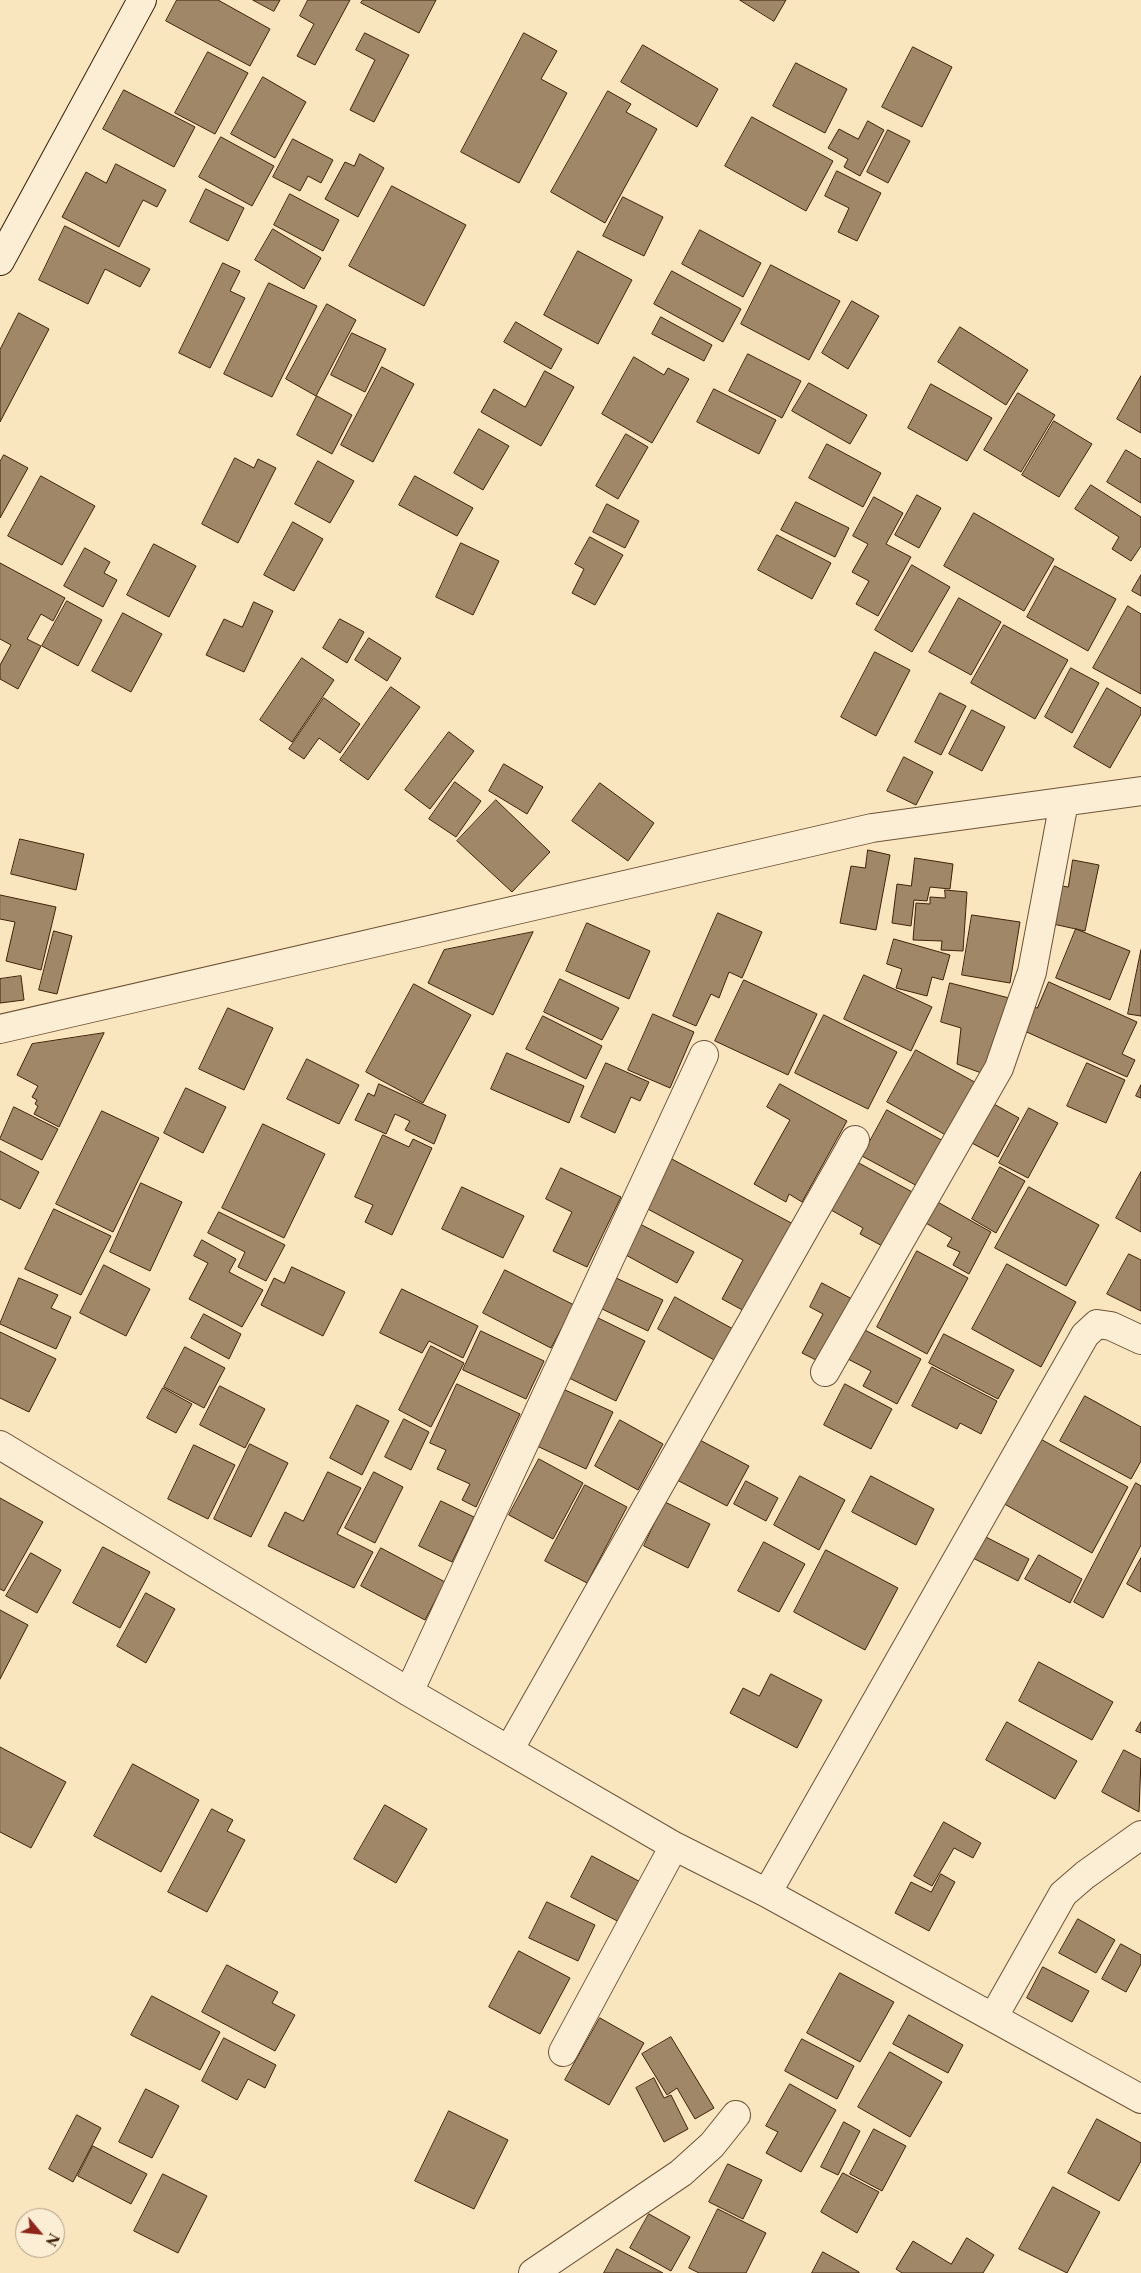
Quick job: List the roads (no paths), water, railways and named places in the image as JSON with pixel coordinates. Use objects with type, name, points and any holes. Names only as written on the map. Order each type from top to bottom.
[{"type":"street","points":[[0,261],[142,0]]},
{"type":"street","points":[[0,1029],[872,828],[1141,791]]},
{"type":"street","points":[[825,1372],[999,1068],[1032,972],[1064,802]]},
{"type":"street","points":[[409,1692],[704,1055]]},
{"type":"street","points":[[509,1750],[855,1140]]},
{"type":"street","points":[[767,1893],[1085,1335],[1097,1324],[1111,1326],[1141,1340]]},
{"type":"street","points":[[0,1445],[409,1692],[674,1846],[767,1893],[994,2016],[1141,2099]]},
{"type":"street","points":[[994,2016],[1063,1894],[1085,1874],[1141,1835]]},
{"type":"street","points":[[563,2052],[674,1846]]},
{"type":"street","points":[[533,2273],[682,2173],[712,2145],[736,2115]]}]
